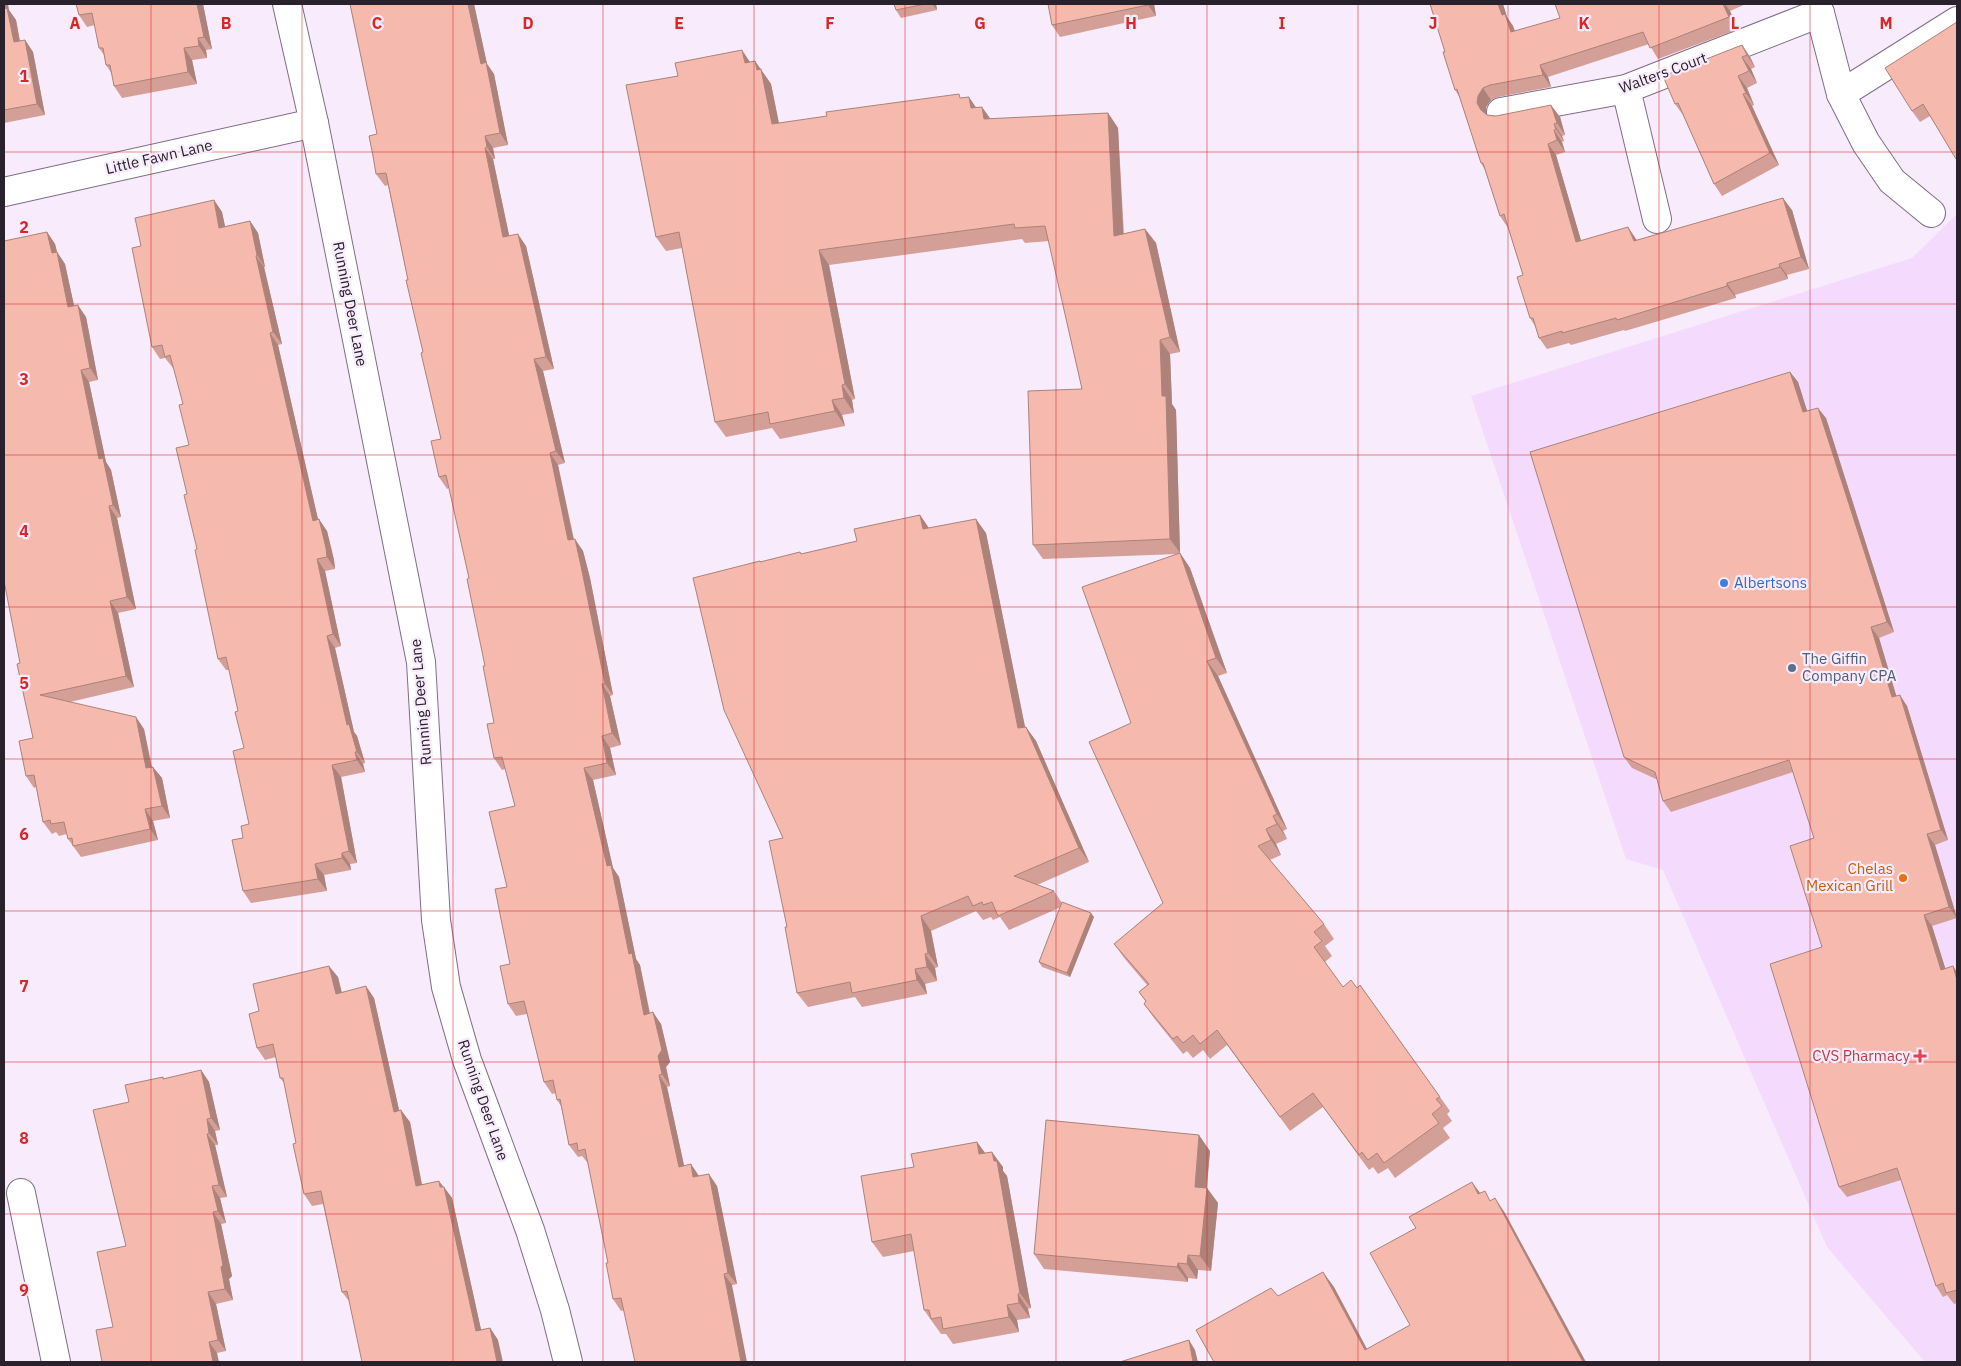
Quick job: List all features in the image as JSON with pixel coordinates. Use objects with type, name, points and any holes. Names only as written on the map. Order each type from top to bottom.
[{"type":"street","name":"Running Deer Lane","points":[[287,4],[314,122],[421,662],[436,920],[446,988],[467,1060],[530,1230],[555,1310],[568,1362]]},
{"type":"street","name":"Walters Court","points":[[1501,112],[1626,89],[1818,9]]},
{"type":"street","points":[[1818,9],[1841,94],[1866,143],[1892,181],[1931,213]]},
{"type":"street","points":[[1841,94],[1957,21]]},
{"type":"street","points":[[1626,89],[1657,219]]},
{"type":"street","name":"Little Fawn Lane","points":[[4,192],[314,122]]},
{"type":"street","points":[[21,1193],[56,1362]]},
{"type":"shaded area","points":[[1957,214],[1957,1362],[1925,1362],[1827,1247],[1663,870],[1626,859],[1471,396],[1912,258]]},
{"type":"building","points":[[76,4],[197,4],[204,37],[198,38],[199,46],[184,48],[188,72],[114,86],[110,65],[106,65],[103,48],[99,48],[92,13],[79,15]]},
{"type":"building","points":[[350,4],[468,4],[481,64],[486,62],[500,133],[485,136],[487,147],[485,148],[503,237],[518,234],[546,357],[534,359],[556,451],[550,453],[568,540],[575,539],[581,566],[605,684],[602,684],[612,733],[602,736],[607,763],[584,768],[607,866],[611,865],[629,954],[632,953],[644,1015],[653,1012],[662,1050],[658,1056],[662,1074],[659,1075],[679,1167],[691,1164],[693,1177],[709,1174],[728,1273],[724,1274],[741,1362],[635,1362],[621,1298],[613,1299],[606,1263],[608,1263],[585,1149],[578,1151],[577,1143],[569,1145],[560,1099],[557,1100],[553,1080],[544,1082],[524,1001],[508,1004],[500,966],[510,964],[495,889],[507,887],[489,812],[515,806],[502,757],[494,758],[487,724],[494,723],[483,666],[485,666],[467,579],[469,578],[446,475],[439,477],[431,441],[441,439],[421,353],[423,352],[406,280],[408,280],[386,173],[376,174],[369,136],[377,134]]},
{"type":"building","points":[[894,4],[925,4],[896,10]]},
{"type":"building","points":[[1048,4],[1148,4],[1148,5],[1052,25]]},
{"type":"building","points":[[1430,4],[1498,4],[1502,15],[1505,14],[1511,32],[1560,18],[1555,4],[1723,4],[1729,17],[1650,48],[1643,32],[1540,65],[1543,75],[1490,85],[1483,88],[1478,96],[1477,103],[1487,115],[1496,116],[1551,105],[1557,123],[1554,124],[1556,129],[1554,130],[1557,140],[1548,144],[1576,242],[1628,227],[1634,241],[1783,198],[1801,257],[1779,264],[1780,267],[1727,283],[1727,286],[1617,320],[1616,318],[1539,338],[1533,318],[1530,318],[1517,277],[1523,275],[1504,214],[1500,216],[1457,89],[1455,90]]},
{"type":"building","points":[[7,8],[14,42],[25,40],[37,104],[4,110],[4,9]]},
{"type":"building","points":[[1957,22],[1956,159],[1923,104],[1912,111],[1885,68]]},
{"type":"building","points":[[1742,45],[1747,55],[1742,57],[1749,71],[1738,76],[1746,93],[1743,94],[1770,153],[1714,184],[1678,103],[1675,104],[1663,76]]},
{"type":"building","points":[[742,50],[745,63],[755,61],[757,70],[761,69],[772,124],[827,116],[826,112],[959,94],[960,98],[969,97],[971,108],[982,107],[984,119],[1108,113],[1114,236],[1145,229],[1170,337],[1160,340],[1162,396],[1166,396],[1170,539],[1033,545],[1028,391],[1082,389],[1045,226],[1015,228],[1014,224],[819,250],[845,384],[842,385],[844,398],[832,400],[835,411],[770,424],[768,412],[715,422],[679,232],[656,237],[626,85],[678,76],[675,63]]},
{"type":"building","points":[[214,200],[219,228],[250,221],[273,332],[270,333],[313,521],[319,519],[326,548],[327,557],[317,559],[333,634],[327,636],[347,725],[349,724],[357,752],[355,752],[357,760],[332,765],[349,851],[342,853],[342,858],[315,864],[318,879],[243,891],[232,840],[243,838],[241,826],[249,824],[233,751],[244,748],[235,712],[238,711],[226,657],[218,659],[195,550],[197,549],[184,495],[187,494],[176,448],[189,445],[179,405],[183,404],[170,355],[165,357],[162,345],[152,347],[132,248],[141,246],[135,218]]},
{"type":"building","points":[[47,232],[52,253],[57,252],[68,307],[78,305],[90,368],[81,370],[99,459],[103,458],[113,505],[109,506],[127,597],[110,601],[126,676],[40,695],[136,717],[146,768],[153,767],[162,806],[145,809],[150,829],[73,846],[72,838],[68,839],[64,822],[51,824],[50,820],[43,822],[34,775],[26,776],[19,741],[33,738],[17,664],[20,663],[4,581],[4,241]]},
{"type":"building","points":[[1790,372],[1803,412],[1818,408],[1887,622],[1871,627],[1892,697],[1900,695],[1941,830],[1927,834],[1949,907],[1924,915],[1941,970],[1953,966],[1957,980],[1957,1290],[1946,1293],[1943,1283],[1936,1286],[1897,1168],[1839,1187],[1770,964],[1822,947],[1790,846],[1814,838],[1789,760],[1663,801],[1655,772],[1624,757],[1530,452]]},
{"type":"building","points":[[920,515],[923,529],[976,519],[1018,728],[1026,727],[1079,848],[1014,876],[1054,891],[998,916],[992,902],[983,905],[982,902],[973,906],[968,896],[921,916],[928,953],[925,954],[927,967],[915,969],[917,980],[852,993],[850,982],[797,993],[785,927],[787,927],[769,841],[783,838],[724,710],[693,578],[760,561],[857,541],[854,529]]},
{"type":"building","points":[[1180,553],[1216,658],[1207,661],[1277,814],[1273,816],[1277,824],[1266,829],[1271,840],[1258,846],[1324,924],[1314,932],[1322,941],[1314,947],[1343,987],[1351,980],[1357,988],[1360,985],[1440,1097],[1436,1099],[1442,1106],[1432,1114],[1439,1123],[1384,1163],[1377,1153],[1368,1160],[1362,1152],[1359,1155],[1313,1093],[1280,1117],[1217,1030],[1200,1044],[1193,1035],[1183,1043],[1177,1036],[1173,1039],[1144,1004],[1146,1001],[1139,992],[1149,984],[1114,944],[1163,903],[1089,742],[1131,723],[1082,587]]},
{"type":"building","points":[[1062,902],[1091,913],[1067,973],[1039,962]]},
{"type":"building","points":[[329,966],[336,994],[366,986],[394,1112],[401,1110],[416,1186],[439,1181],[440,1187],[444,1187],[476,1331],[490,1328],[497,1362],[362,1362],[347,1291],[342,1292],[321,1191],[304,1194],[293,1144],[296,1143],[283,1078],[280,1078],[273,1044],[257,1048],[249,1014],[259,1011],[253,984]]},
{"type":"building","points":[[201,1070],[211,1118],[207,1119],[209,1133],[207,1134],[219,1185],[212,1186],[218,1211],[213,1212],[223,1265],[221,1267],[225,1289],[208,1292],[218,1340],[209,1342],[213,1362],[102,1362],[96,1330],[113,1327],[97,1252],[126,1246],[93,1110],[129,1102],[125,1085]]},
{"type":"building","points":[[1046,1120],[1199,1135],[1195,1187],[1207,1188],[1200,1256],[1188,1255],[1187,1264],[1178,1263],[1177,1267],[1034,1254]]},
{"type":"building","points":[[977,1142],[979,1154],[992,1152],[994,1161],[997,1161],[1020,1293],[1018,1294],[1019,1303],[1007,1305],[1009,1317],[943,1329],[941,1317],[931,1319],[929,1310],[924,1310],[911,1234],[872,1242],[861,1176],[914,1167],[911,1154]]},
{"type":"building","points":[[1472,1182],[1478,1194],[1485,1191],[1490,1201],[1495,1198],[1583,1362],[1214,1362],[1196,1330],[1271,1288],[1278,1296],[1323,1272],[1365,1350],[1410,1325],[1370,1253],[1416,1228],[1409,1217]]},
{"type":"building","points":[[1189,1340],[1193,1362],[1120,1362]]},
{"type":"place","name":"Albertsons","points":[[1724,583]]},
{"type":"place","name":"The Giffin Company CPA","points":[[1792,668]]},
{"type":"place","name":"Chelas Mexican Grill","points":[[1903,878]]},
{"type":"place","name":"CVS Pharmacy","points":[[1920,1056]]}]
